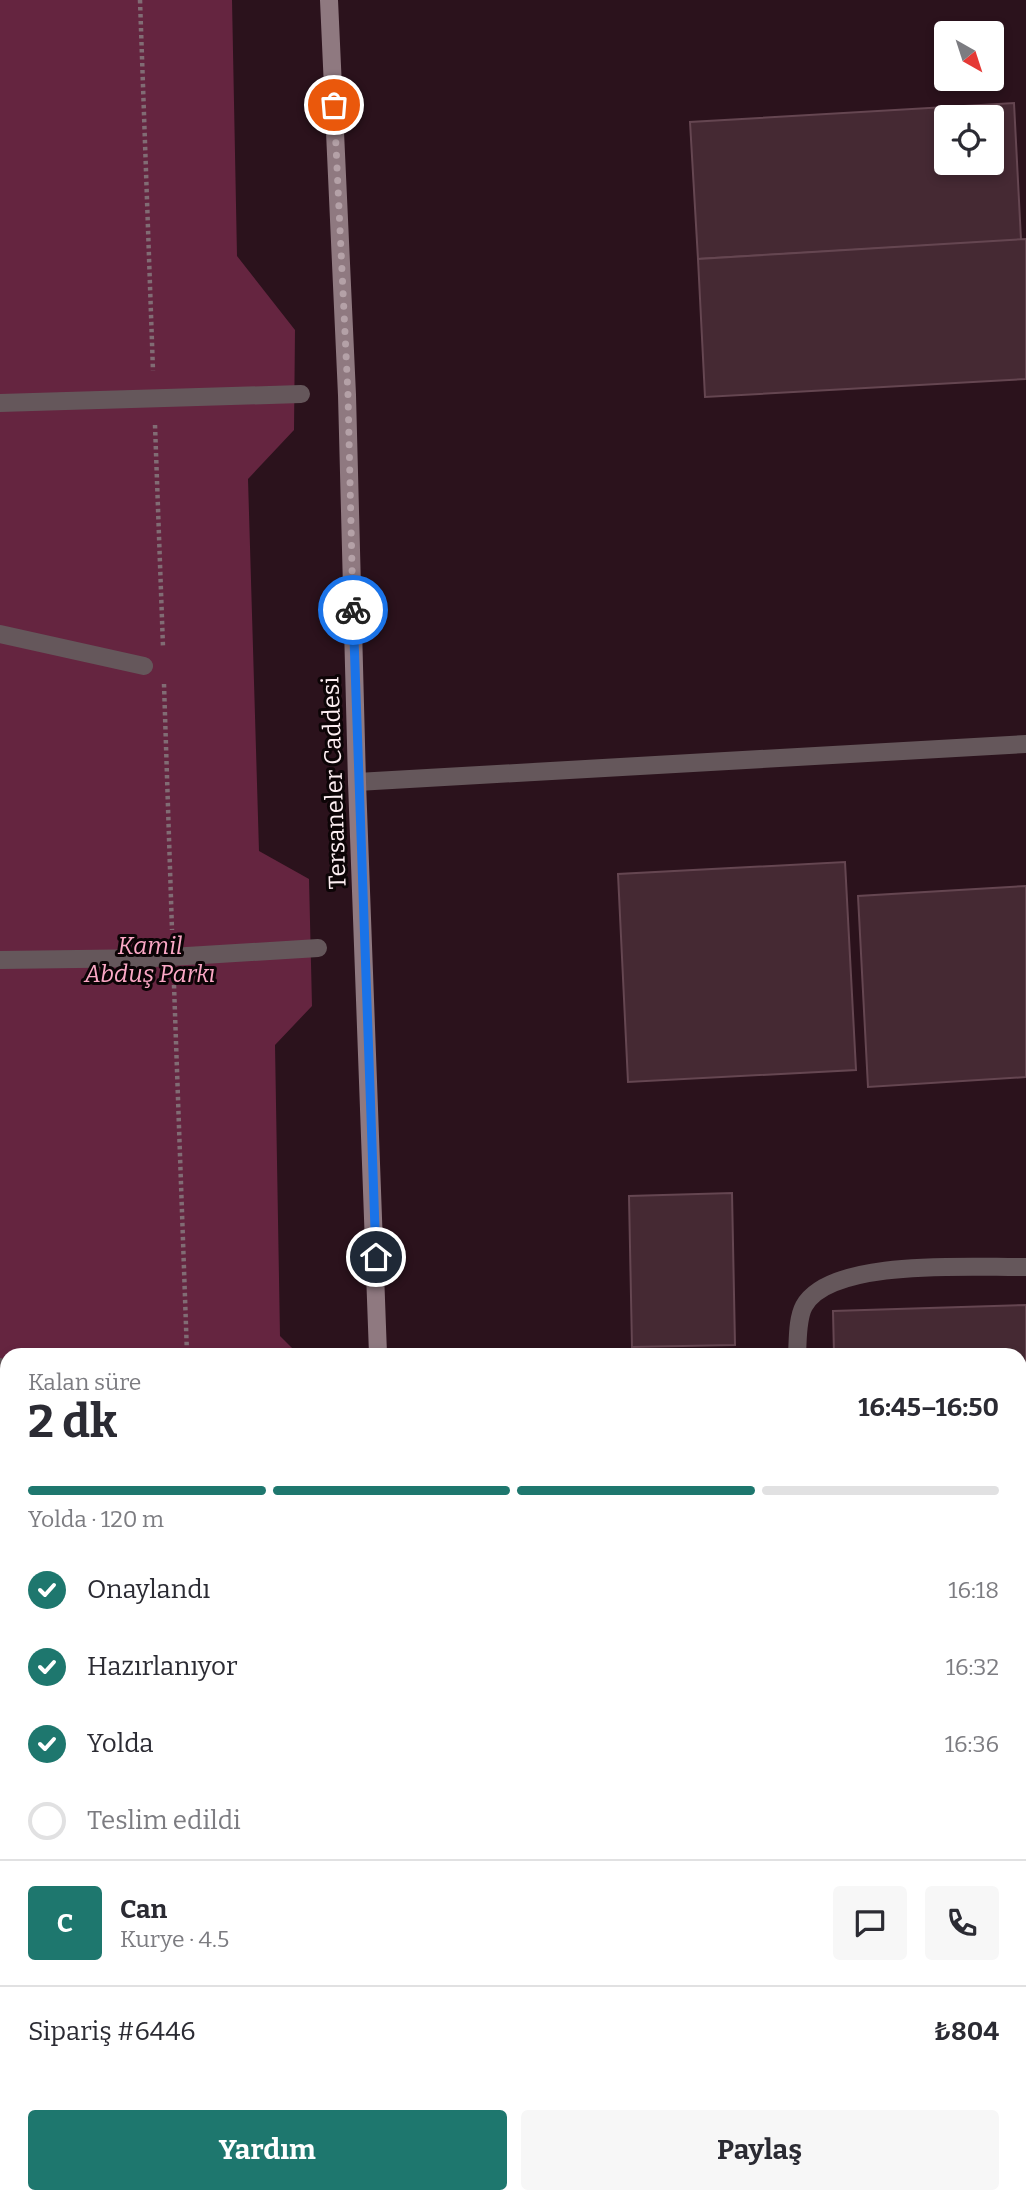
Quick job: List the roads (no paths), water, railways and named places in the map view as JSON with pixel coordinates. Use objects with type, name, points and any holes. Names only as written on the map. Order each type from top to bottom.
[{"type":"main road","name":"Tersaneler Caddesi","points":[[329,0],[348,395],[357,782],[378,1348]]},
{"type":"street","points":[[0,403],[301,394]]},
{"type":"street","points":[[0,634],[144,666]]},
{"type":"street","points":[[357,782],[1026,744]]},
{"type":"street","points":[[0,960],[154,958],[318,948]]},
{"type":"street","points":[[798,1348],[804,1306],[819,1290],[833,1282],[859,1274],[897,1269],[1026,1267]]},
{"type":"park label","name":"Kamil Abduş Parkı","points":[[150,960]]}]
